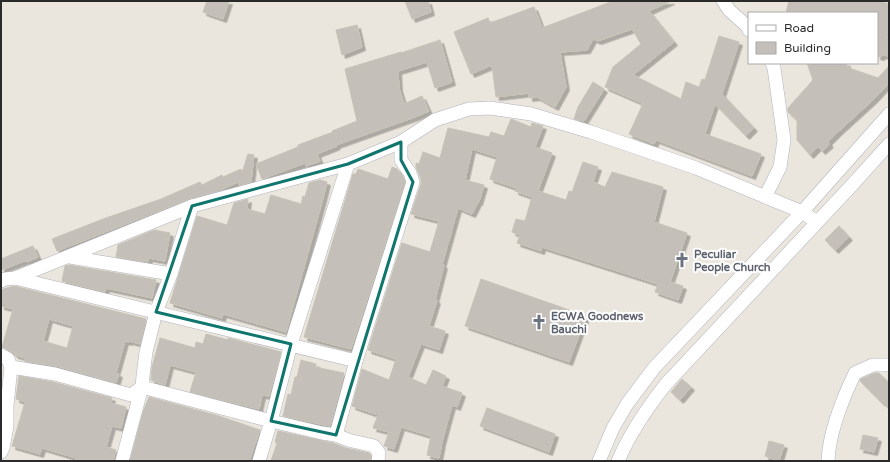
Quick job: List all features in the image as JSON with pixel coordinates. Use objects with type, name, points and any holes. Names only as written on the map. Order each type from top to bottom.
[{"type":"street","points":[[723,1],[729,10],[748,28]]},
{"type":"street","points":[[765,197],[780,167],[784,140],[772,64]]},
{"type":"street","points":[[1,281],[15,278],[70,257],[192,206],[348,164],[401,142],[435,120],[468,109],[490,108],[531,114],[591,132],[696,168],[802,212],[817,222]]},
{"type":"street","points":[[599,461],[616,422],[627,404],[654,368],[802,212],[889,114]]},
{"type":"street","points":[[336,435],[356,360],[413,182],[410,173],[401,160],[401,142]]},
{"type":"street","points":[[618,461],[625,444],[641,418],[666,384],[889,144]]},
{"type":"street","points":[[259,461],[271,422],[291,344],[348,164]]},
{"type":"street","points":[[122,461],[142,387],[146,352],[156,312],[171,274],[192,206]]},
{"type":"street","points":[[70,257],[171,274]]},
{"type":"street","points":[[15,278],[356,360]]},
{"type":"street","points":[[1,354],[8,359],[11,367],[7,405],[7,426],[1,452]]},
{"type":"street","points":[[828,461],[829,448],[843,400],[855,373],[873,365],[889,366]]},
{"type":"street","points":[[11,367],[55,374],[131,395],[142,387]]},
{"type":"street","points":[[142,387],[271,422],[336,435],[348,440],[374,446],[380,453],[378,461]]},
{"type":"highlighted area","points":[[401,142],[401,160],[413,182],[336,435],[271,421],[291,344],[156,312],[192,206],[348,164]]},
{"type":"building","points":[[207,1],[229,1],[223,19],[203,12]]},
{"type":"building","points":[[405,1],[428,1],[431,12],[412,19]]},
{"type":"building","points":[[613,1],[671,1],[649,11],[674,42],[633,75],[681,99],[686,82],[699,87],[702,79],[705,80],[719,36],[739,42],[722,94],[754,128],[746,136],[715,104],[705,134],[761,154],[752,176],[656,140],[654,144],[629,134],[642,103],[605,87],[613,67],[641,44],[632,29],[598,41],[593,39],[587,50],[560,52],[566,87],[555,107],[537,97],[529,98],[529,93],[496,97],[492,65],[471,74],[454,32],[488,18],[490,23],[534,7],[542,28]]},
{"type":"building","points":[[789,1],[877,1],[889,4],[889,24],[886,36],[889,36],[889,56],[878,56],[878,12],[786,12]]},
{"type":"building","points":[[357,25],[362,47],[342,55],[336,30]]},
{"type":"building","points":[[440,40],[452,82],[435,88],[427,62],[398,71],[399,88],[404,104],[422,96],[429,111],[336,145],[337,146],[317,154],[320,161],[306,166],[305,163],[262,179],[256,164],[357,121],[345,69]]},
{"type":"building","points":[[807,64],[847,64],[846,67],[878,78],[889,66],[889,83],[828,142],[830,144],[822,151],[818,147],[810,155],[797,140],[797,120],[788,112],[788,108],[813,80]]},
{"type":"building","points":[[593,82],[604,89],[584,121],[574,119],[578,107]]},
{"type":"building","points":[[511,119],[531,127],[532,123],[543,126],[535,147],[552,153],[538,191],[566,200],[569,191],[572,192],[583,162],[598,167],[593,182],[605,187],[612,172],[663,187],[654,222],[687,233],[670,282],[683,286],[678,300],[655,292],[658,284],[542,247],[541,251],[517,243],[520,235],[512,232],[516,219],[525,221],[532,197],[515,191],[516,188],[490,179],[497,157],[472,149],[465,180],[484,185],[479,202],[472,214],[458,208],[442,265],[444,265],[435,300],[437,300],[429,326],[445,331],[439,350],[421,344],[408,377],[426,385],[433,370],[446,376],[442,386],[462,393],[457,407],[452,405],[439,458],[427,455],[431,436],[401,427],[394,449],[384,446],[389,432],[373,428],[378,415],[352,406],[362,369],[389,380],[396,359],[368,350],[402,243],[430,252],[439,221],[411,214],[421,184],[416,163],[419,164],[423,152],[440,158],[448,128],[489,137],[491,132],[504,136]]},
{"type":"building","points":[[248,154],[254,155],[251,182],[239,185],[240,181],[221,190],[189,199],[57,251],[52,239],[103,219],[161,199],[200,182],[202,185],[222,175],[223,177],[241,169],[242,173]]},
{"type":"building","points":[[392,167],[397,169],[405,182],[351,349],[304,337],[353,174],[356,174],[358,169],[388,179]]},
{"type":"building","points":[[320,180],[327,182],[286,332],[223,314],[222,318],[170,303],[197,216],[227,225],[234,203],[248,199],[247,209],[265,214],[271,195],[301,204],[303,196],[305,197],[309,183]]},
{"type":"building","points":[[839,226],[849,237],[835,250],[825,240]]},
{"type":"building","points":[[154,230],[170,233],[165,261],[149,258],[148,262],[116,257],[118,245]]},
{"type":"building","points":[[33,246],[38,257],[1,270],[1,259]]},
{"type":"building","points":[[69,265],[156,280],[152,298],[106,288],[105,292],[62,281],[65,266]]},
{"type":"building","points":[[481,279],[586,316],[569,362],[465,326]]},
{"type":"building","points":[[14,286],[146,319],[140,344],[125,341],[116,373],[119,374],[116,383],[57,366],[24,361],[25,358],[15,355],[2,347],[13,309],[1,306],[1,295],[3,289]],"holes":[[[49,319],[73,326],[67,348],[43,341]]]},
{"type":"building","points":[[206,334],[228,340],[228,338],[281,352],[269,396],[262,395],[259,409],[190,392],[196,372],[170,365],[165,385],[151,380],[152,367],[160,338],[195,348],[196,342],[203,344]]},
{"type":"building","points":[[301,360],[316,364],[315,367],[344,373],[330,426],[283,416],[288,394],[291,395]]},
{"type":"building","points":[[875,373],[879,373],[889,383],[889,409],[860,381],[861,379]]},
{"type":"building","points":[[19,376],[53,382],[112,398],[111,403],[126,407],[121,428],[112,426],[106,447],[116,450],[113,461],[75,461],[76,458],[42,448],[40,454],[12,446],[25,402],[16,399]]},
{"type":"building","points":[[682,379],[691,387],[680,400],[671,392]]},
{"type":"building","points":[[149,397],[219,416],[260,430],[249,461],[130,461],[143,412]]},
{"type":"building","points":[[487,408],[555,434],[549,452],[480,426]]},
{"type":"building","points":[[278,431],[333,443],[346,448],[369,453],[371,455],[370,461],[271,461],[277,443],[275,442]]},
{"type":"building","points":[[863,435],[878,438],[874,452],[860,449]]},
{"type":"building","points":[[769,441],[784,445],[779,461],[765,456]]},
{"type":"place","name":"Peculiar People Church","points":[[682,260]]},
{"type":"place","name":"ECWA Goodnews Bauchi","points":[[539,322]]}]
